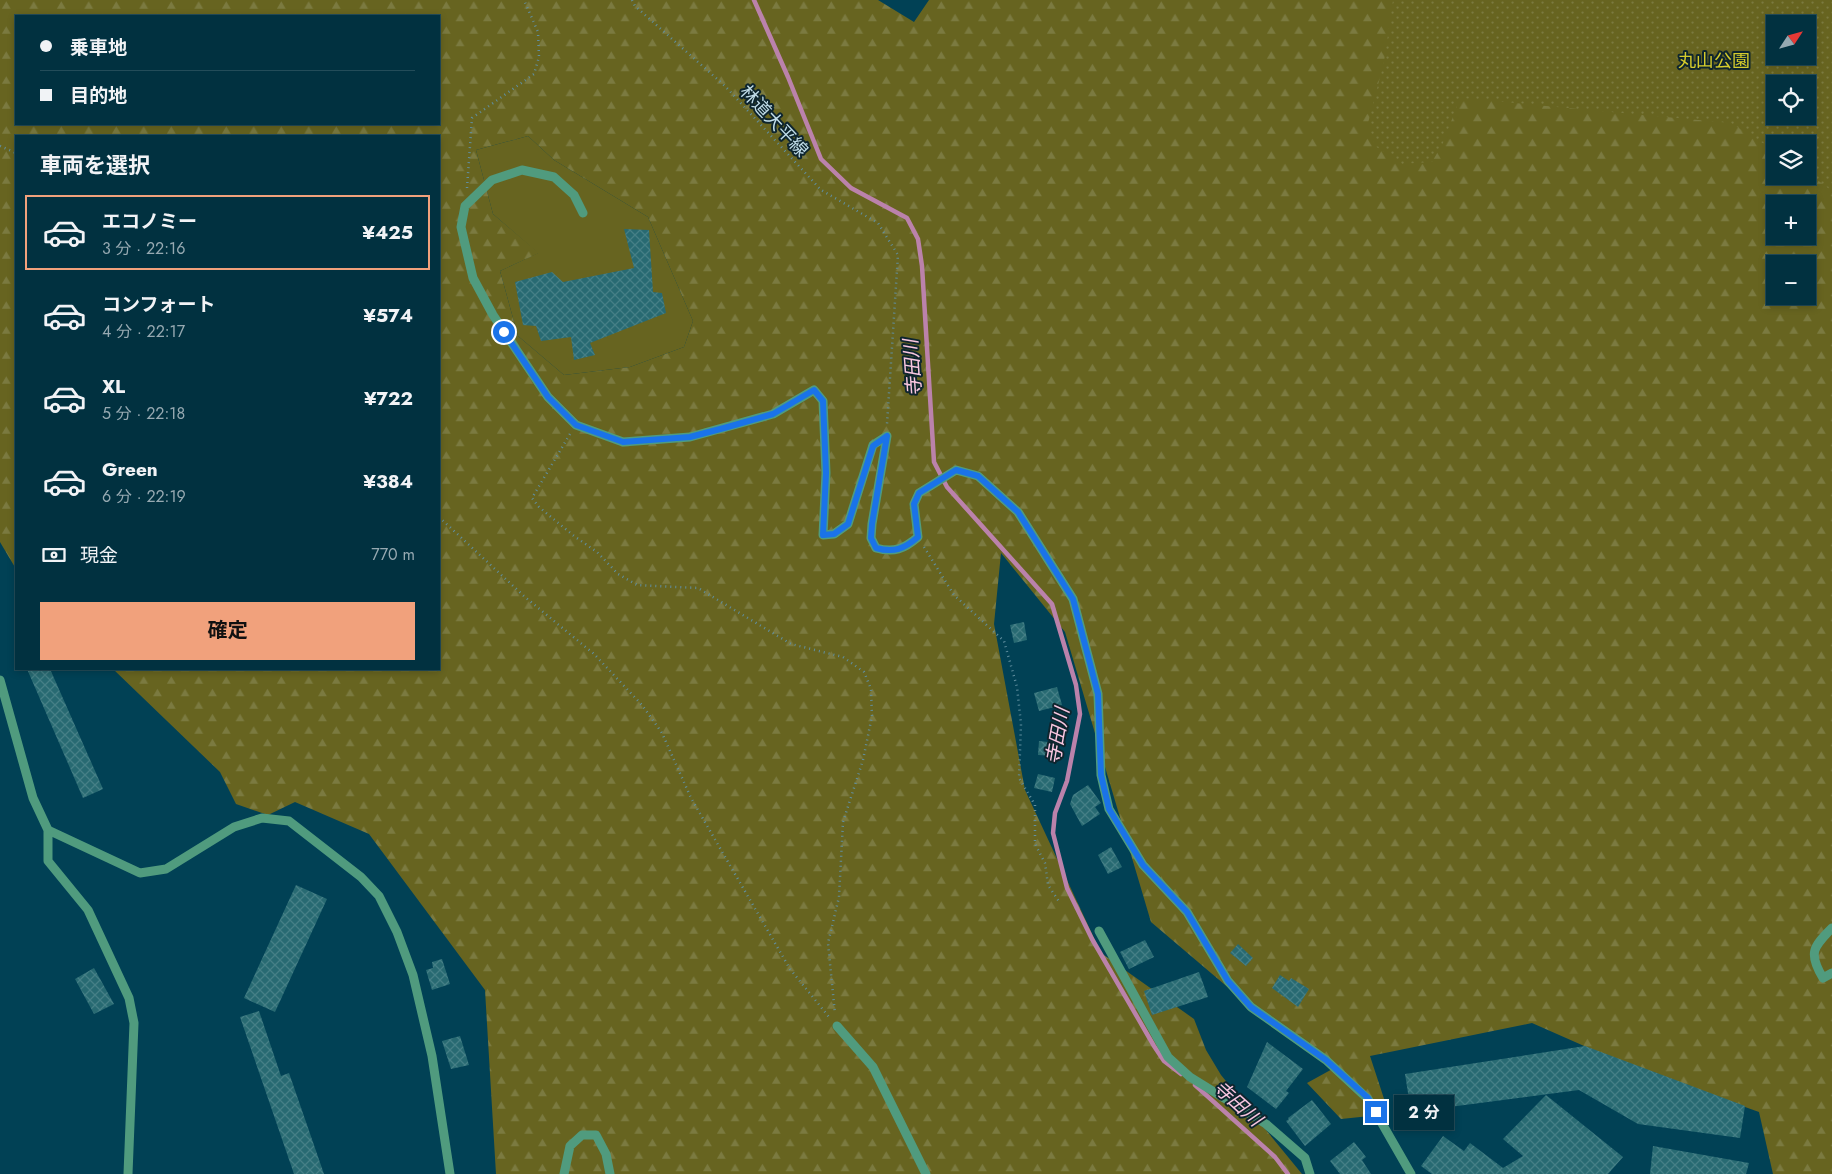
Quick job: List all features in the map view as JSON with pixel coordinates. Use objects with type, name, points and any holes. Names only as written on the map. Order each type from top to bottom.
[{"type":"street","points":[[582,213],[574,195],[554,177],[522,170],[492,180],[465,206],[461,227],[473,278],[493,315],[548,397],[576,425],[623,442],[690,437],[773,414],[814,390],[823,401],[826,473],[823,535],[834,534],[848,524],[873,446],[887,436]]},
{"type":"street","points":[[887,436],[871,538],[876,548],[888,552],[900,550],[918,537],[914,504],[919,493],[956,470],[978,476],[1018,512],[1073,599],[1098,694],[1101,775],[1109,809],[1143,865],[1187,912],[1228,981],[1251,1007],[1326,1060],[1368,1098],[1411,1174]]},
{"type":"street","points":[[0,680],[33,798],[48,830],[48,861],[88,910],[128,998],[134,1023],[128,1174]]},
{"type":"street","points":[[48,830],[140,873],[166,870],[234,827],[262,818],[290,821],[361,876],[379,896],[397,932],[413,975],[432,1056],[450,1174]]},
{"type":"street","points":[[1832,928],[1816,944],[1814,951],[1816,965],[1822,978],[1832,973]]},
{"type":"street","points":[[1100,931],[1168,1056],[1190,1077],[1266,1124],[1305,1158],[1310,1174]]},
{"type":"street","points":[[836,1026],[873,1067],[926,1174]]},
{"type":"street","points":[[564,1174],[570,1146],[582,1135],[596,1136],[606,1154],[610,1174]]},
{"type":"path","points":[[465,206],[472,118],[534,74],[539,57],[538,32],[524,0]]},
{"type":"path","name":"林道大平線","points":[[632,0],[635,6],[725,86],[821,190],[878,223],[898,255],[887,436]]},
{"type":"path","points":[[0,146],[15,153]]},
{"type":"path","points":[[576,425],[532,498],[539,506],[597,552],[618,574],[637,585],[698,588],[791,644],[843,657],[864,672],[871,689],[872,716],[863,760],[843,822],[839,896],[828,943],[836,1026]]},
{"type":"path","points":[[440,518],[525,597],[594,654],[642,705],[662,733],[691,798],[790,969],[836,1026]]},
{"type":"path","points":[[918,537],[954,595],[1004,641],[1017,687],[1020,724],[1019,778],[1034,805],[1035,844],[1045,863],[1048,884],[1060,903]]},
{"type":"green space","points":[[0,0],[878,0],[914,22],[929,0],[1832,0],[1832,1174],[1773,1174],[1759,1112],[1625,1064],[1532,1023],[1370,1056],[1389,1114],[1341,1119],[1307,1083],[1336,1067],[1251,1007],[1151,922],[1065,632],[1001,553],[994,624],[1025,790],[1101,953],[1194,1019],[1206,1050],[1221,1075],[1302,1174],[496,1174],[485,990],[369,834],[295,802],[268,815],[236,804],[220,772],[114,670],[440,670],[440,135],[15,135],[15,567],[0,542]],"holes":[[[528,136],[554,160],[648,217],[693,321],[684,347],[630,367],[564,375],[518,336],[500,271],[539,253],[493,214],[476,150]]]},
{"type":"green space","name":"丸山公園","points":[[1393,0],[1832,0],[1832,191],[1816,179],[1816,135],[1766,135],[1766,145],[1731,123],[1460,98],[1443,143],[1432,162],[1402,164],[1375,146],[1368,123],[1384,62]]},
{"type":"green space","points":[[528,136],[554,160],[648,217],[693,321],[684,347],[630,367],[564,375],[518,336],[500,271],[538,253],[493,214],[476,150]]},
{"type":"building","points":[[624,229],[649,230],[653,292],[662,293],[666,313],[590,343],[595,355],[574,360],[571,337],[541,341],[536,326],[523,325],[515,282],[552,272],[563,282],[634,268]]},
{"type":"building","points":[[1024,622],[1027,640],[1014,643],[1010,625]]},
{"type":"building","points":[[27,670],[50,670],[103,789],[83,798]]},
{"type":"building","points":[[1057,687],[1062,705],[1039,711],[1034,693]]},
{"type":"building","points":[[1039,741],[1058,743],[1057,756],[1038,755]]},
{"type":"building","points":[[1038,774],[1055,778],[1052,792],[1034,788]]},
{"type":"building","points":[[1088,785],[1101,803],[1095,807],[1100,814],[1082,826],[1070,804],[1073,795]]},
{"type":"building","points":[[1111,847],[1122,867],[1108,874],[1098,855]]},
{"type":"building","points":[[296,885],[327,899],[275,1012],[244,998]]},
{"type":"building","points":[[1145,940],[1154,957],[1129,969],[1120,952]]},
{"type":"building","points":[[1238,944],[1253,958],[1246,966],[1230,953]]},
{"type":"building","points":[[442,959],[450,984],[432,990],[426,970],[433,968],[432,962]]},
{"type":"building","points":[[94,968],[114,1004],[94,1014],[75,979]]},
{"type":"building","points":[[1199,972],[1208,997],[1152,1015],[1144,991]]},
{"type":"building","points":[[1280,975],[1289,981],[1291,978],[1309,989],[1298,1007],[1272,988]]},
{"type":"building","points":[[259,1011],[281,1076],[289,1073],[324,1174],[294,1174],[240,1017]]},
{"type":"building","points":[[460,1036],[469,1065],[451,1069],[442,1041]]},
{"type":"building","points":[[1267,1042],[1303,1069],[1286,1091],[1289,1093],[1276,1109],[1247,1087]]},
{"type":"building","points":[[1585,1046],[1745,1106],[1740,1138],[1638,1124],[1579,1090],[1411,1112],[1405,1074]]},
{"type":"building","points":[[1546,1095],[1623,1157],[1608,1174],[1432,1174],[1421,1166],[1443,1136],[1464,1151],[1470,1143],[1503,1168],[1523,1156],[1503,1139]]},
{"type":"building","points":[[1312,1100],[1331,1124],[1305,1146],[1286,1121]]},
{"type":"building","points":[[1354,1142],[1366,1157],[1362,1160],[1371,1174],[1340,1174],[1330,1161]]},
{"type":"building","points":[[1653,1146],[1749,1163],[1746,1174],[1650,1174]]},
{"type":"waterway","name":"寺田川","points":[[754,0],[821,159],[851,188],[907,218],[918,239],[922,266],[934,462],[947,487],[1052,604],[1076,685],[1080,714],[1067,781],[1055,813],[1053,833],[1067,888],[1092,939],[1154,1046],[1164,1061],[1181,1074]]},
{"type":"waterway","name":"寺田川","points":[[1195,1085],[1275,1157],[1288,1174]]},
{"type":"route","points":[[504,332],[548,397],[576,425],[623,442],[690,437],[724,428],[773,414],[814,390],[823,401],[826,473],[823,535],[834,534],[848,524],[873,446],[887,436],[872,524],[871,538],[876,548],[888,552],[900,550],[918,537],[914,504],[919,493],[956,470],[978,476],[1018,512],[1073,599],[1098,694],[1101,775],[1109,809],[1143,865],[1187,912],[1228,981],[1251,1007],[1326,1060],[1368,1098],[1376,1112]]}]
